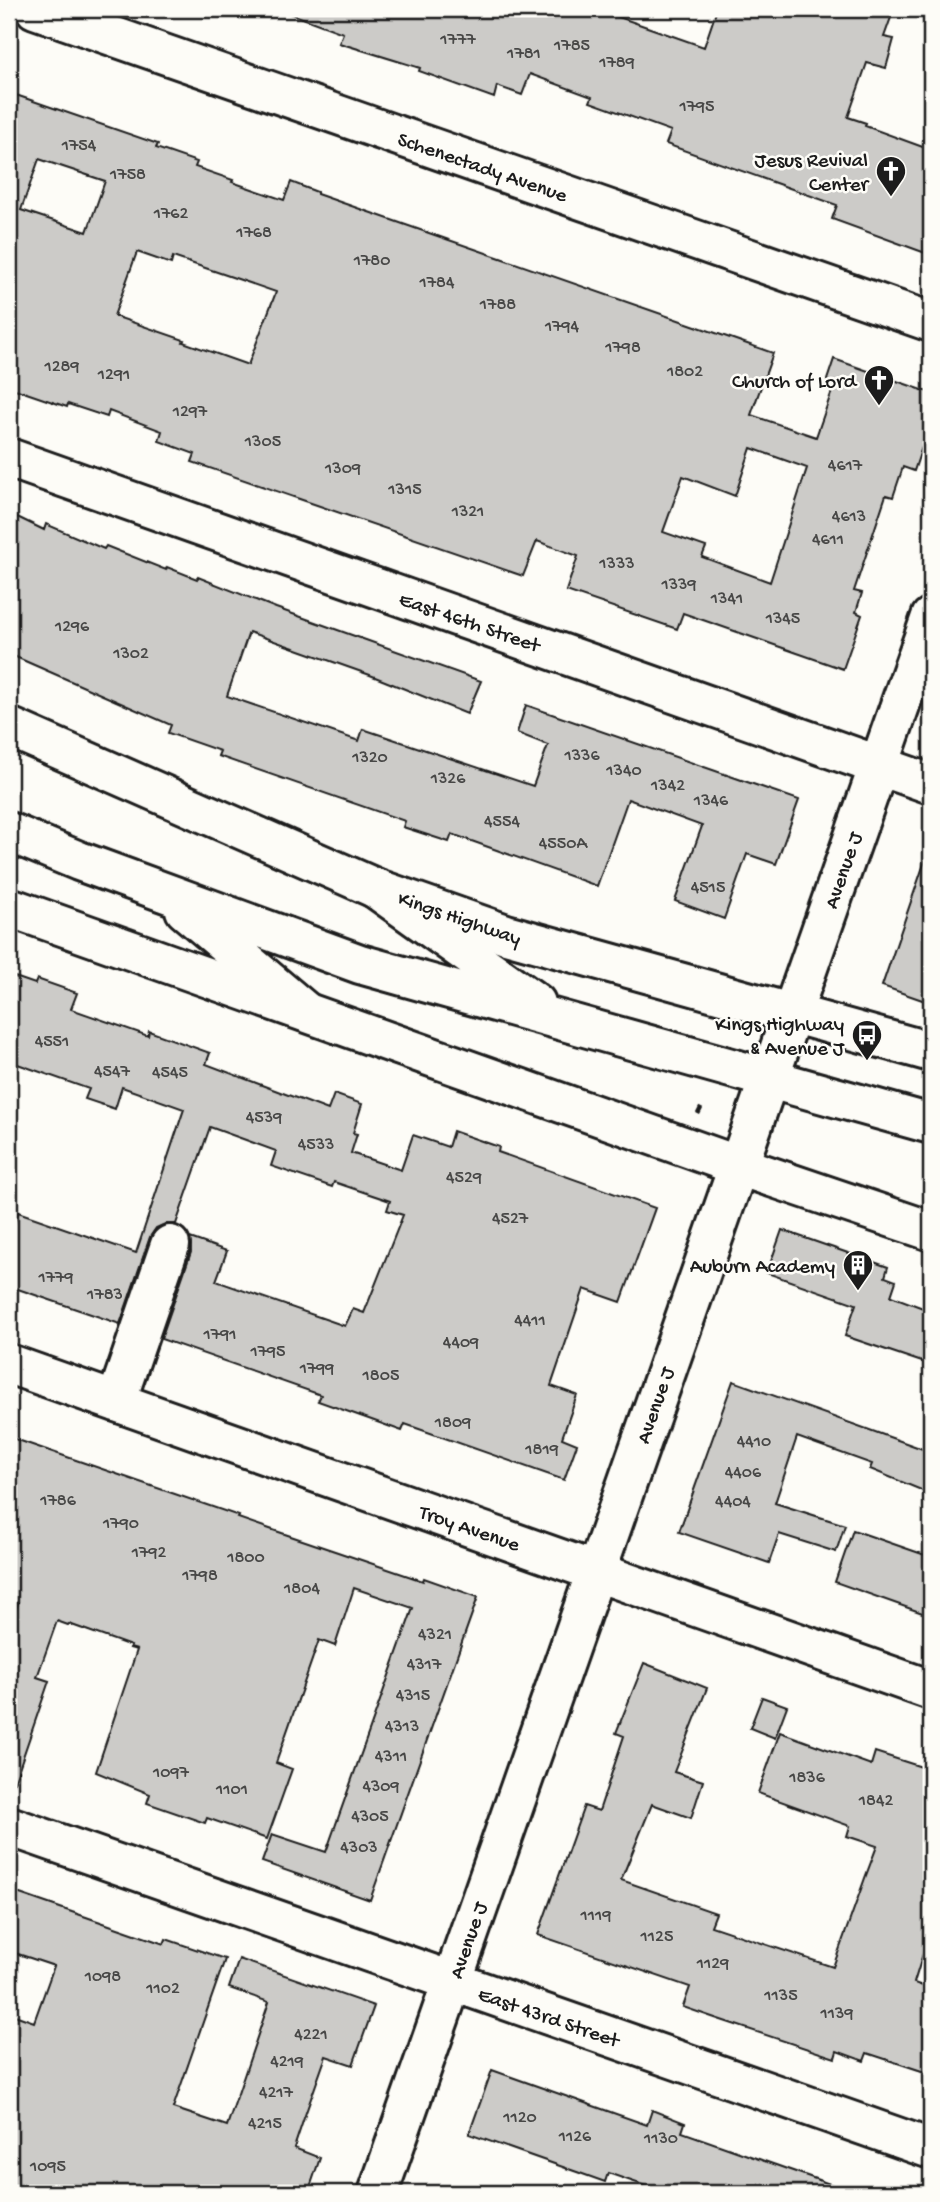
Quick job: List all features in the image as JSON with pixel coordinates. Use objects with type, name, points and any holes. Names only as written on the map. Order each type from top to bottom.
[{"type":"street","name":"Schenectady Avenue","points":[[35,9],[931,323]]},
{"type":"street","name":"East 46th Street","points":[[9,458],[931,784]]},
{"type":"street","name":"Avenue J","points":[[378,2193],[931,617]]},
{"type":"street","name":"Kings Highway","points":[[9,727],[375,888],[506,934],[931,1052]]},
{"type":"street","points":[[9,832],[164,893],[360,964],[931,1124]]},
{"type":"street","points":[[375,888],[558,1018]]},
{"type":"street","points":[[164,893],[306,1012]]},
{"type":"street","points":[[9,907],[739,1166],[931,1231]]},
{"type":"street","points":[[116,1402],[170,1245]]},
{"type":"street","name":"Troy Avenue","points":[[9,1364],[931,1690]]},
{"type":"street","name":"East 43rd Street","points":[[9,1826],[931,2149]]},
{"type":"building","points":[[287,9],[596,9],[704,47],[717,9],[894,9],[884,37],[894,39],[886,68],[867,63],[848,117],[931,150],[931,255],[832,219],[837,205],[666,144],[671,131],[590,102],[592,97],[530,74],[522,95],[497,86],[494,98],[419,71],[420,68],[339,43],[343,33],[286,12]]},
{"type":"building","points":[[16,95],[158,144],[156,148],[197,162],[195,167],[284,200],[291,182],[317,194],[773,353],[751,415],[816,437],[832,391],[827,380],[834,359],[931,393],[931,420],[914,471],[903,467],[893,497],[886,495],[854,591],[862,593],[856,612],[862,615],[843,669],[683,613],[677,629],[566,591],[578,556],[537,541],[523,576],[192,462],[195,454],[159,441],[162,431],[109,411],[107,417],[68,404],[67,407],[9,387],[9,115]],"holes":[[[39,159],[105,181],[87,232],[21,210]],[[137,252],[171,264],[173,257],[276,292],[248,365],[114,316]],[[751,448],[807,468],[770,582],[702,557],[706,547],[663,532],[683,476],[735,496]]]},
{"type":"building","points":[[9,513],[44,530],[46,524],[104,549],[106,546],[166,570],[167,567],[197,579],[198,577],[276,608],[481,681],[467,714],[370,675],[249,632],[227,696],[359,741],[363,729],[533,786],[548,745],[517,733],[526,705],[799,800],[776,864],[747,854],[724,919],[675,901],[702,826],[628,799],[597,886],[452,834],[449,842],[403,827],[405,821],[218,756],[220,751],[168,733],[171,725],[9,654]]},
{"type":"building","points":[[927,855],[931,856],[931,1003],[882,986]]},
{"type":"building","points":[[9,975],[35,984],[37,979],[77,993],[71,1009],[148,1036],[149,1031],[210,1053],[206,1064],[328,1110],[334,1094],[362,1104],[353,1133],[357,1134],[351,1153],[401,1170],[413,1135],[448,1147],[453,1131],[499,1147],[498,1152],[655,1208],[621,1302],[584,1289],[551,1386],[577,1395],[562,1438],[577,1444],[564,1480],[405,1424],[402,1431],[318,1401],[321,1395],[161,1339],[191,1252],[190,1238],[227,1251],[216,1281],[345,1326],[353,1309],[364,1313],[403,1215],[387,1210],[390,1201],[334,1182],[332,1187],[271,1166],[276,1151],[210,1127],[176,1224],[165,1224],[156,1228],[150,1237],[120,1324],[9,1286],[9,1240],[18,1212],[136,1253],[184,1109],[122,1087],[115,1109],[85,1099],[89,1089],[9,1061]]},
{"type":"building","name":"Auburn Academy","points":[[782,1230],[888,1267],[885,1277],[896,1281],[891,1296],[931,1311],[931,1365],[845,1336],[856,1304],[767,1273]]},
{"type":"building","points":[[733,1381],[931,1452],[931,1494],[870,1469],[872,1464],[797,1437],[775,1503],[845,1525],[836,1552],[779,1534],[769,1563],[679,1532]]},
{"type":"building","points":[[9,1437],[270,1529],[478,1597],[370,1900],[262,1862],[272,1834],[326,1852],[413,1608],[354,1588],[335,1646],[319,1640],[276,1763],[292,1769],[267,1839],[207,1818],[205,1823],[147,1803],[150,1794],[96,1772],[137,1650],[57,1621],[37,1677],[49,1681],[13,1786],[9,1785],[9,1632],[18,1603],[9,1600]]},
{"type":"building","points":[[853,1530],[931,1557],[931,1616],[835,1582]]},
{"type":"building","points":[[644,1663],[707,1688],[674,1772],[703,1781],[691,1818],[652,1804],[621,1880],[716,1913],[711,1926],[833,1967],[877,1846],[847,1836],[850,1826],[758,1793],[780,1732],[871,1765],[875,1752],[931,1770],[931,1928],[914,1983],[931,1989],[931,2074],[867,2053],[864,2061],[837,2051],[835,2058],[683,2007],[690,1987],[538,1935],[584,1806],[599,1811],[624,1736],[616,1733]]},
{"type":"building","points":[[762,1697],[787,1706],[775,1738],[750,1728]]},
{"type":"building","points":[[17,1893],[164,1944],[166,1939],[225,1959],[173,2108],[227,2126],[269,2002],[229,1988],[239,1959],[374,2006],[353,2065],[326,2056],[304,2118],[294,2148],[320,2158],[308,2193],[9,2193],[9,2013],[34,2022],[54,1966],[9,1951],[9,1917]]},
{"type":"building","points":[[492,2070],[647,2125],[652,2110],[685,2123],[682,2132],[844,2189],[843,2193],[666,2193],[608,2173],[605,2182],[469,2134]]},
{"type":"place","name":"Jesus Revival Center","points":[[891,198]]},
{"type":"place","name":"Church of Lord","points":[[879,407]]},
{"type":"place","name":"Kings Highway & Avenue J","points":[[867,1062]]},
{"type":"place","name":"Auburn Academy","points":[[858,1292]]}]
